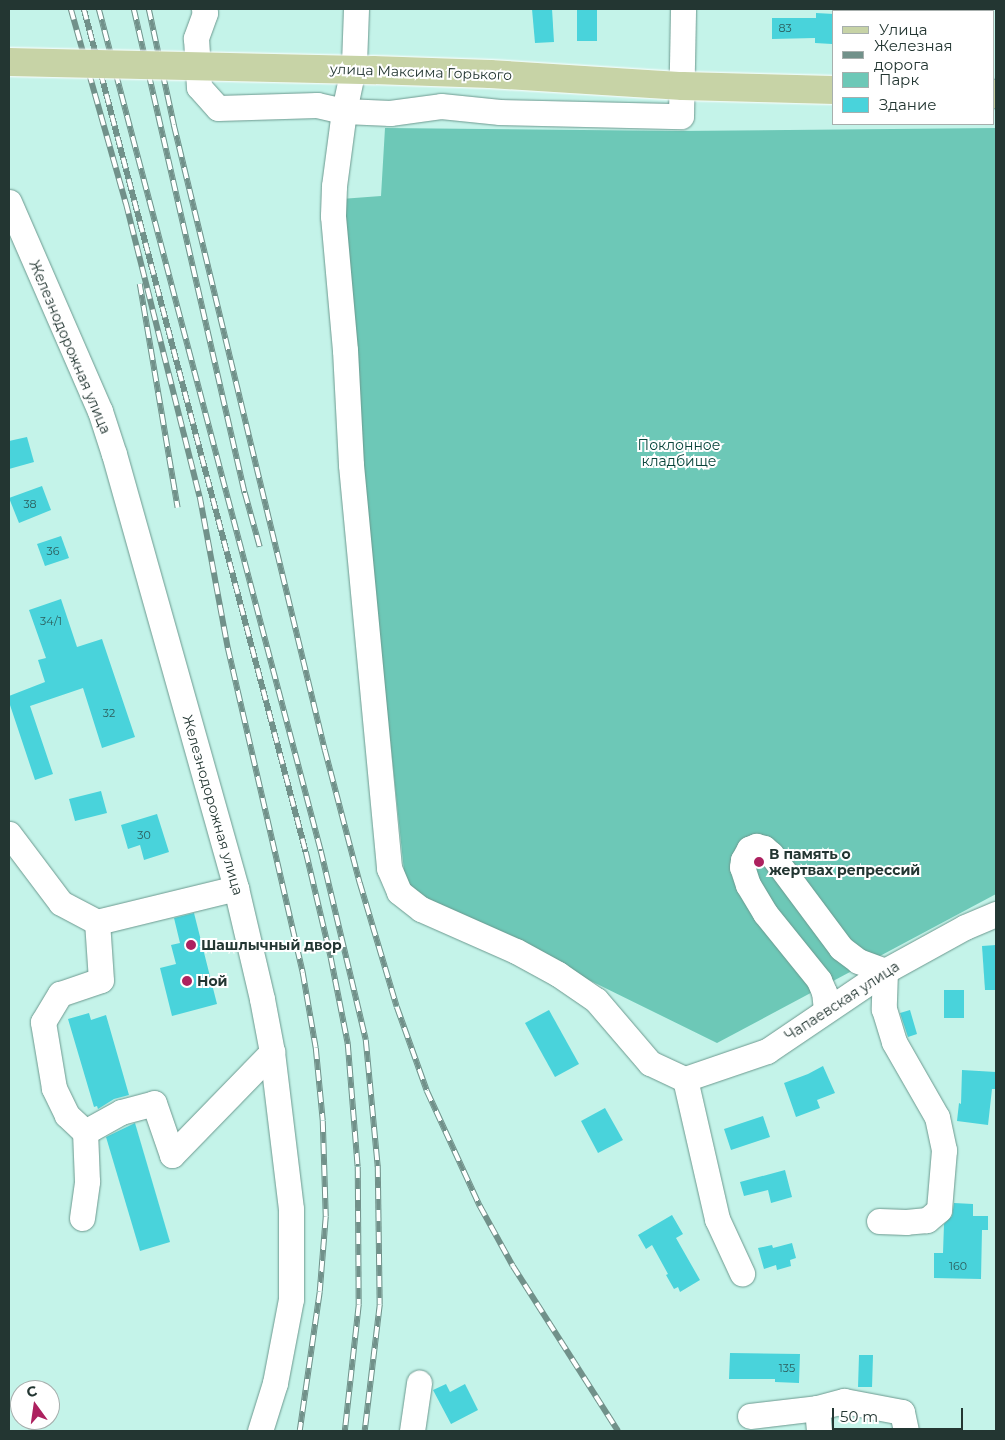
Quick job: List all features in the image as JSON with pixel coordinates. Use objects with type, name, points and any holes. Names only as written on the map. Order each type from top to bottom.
[{"type":"main road","name":"улица Максима Горького","points":[[9,62],[372,70],[683,86],[832,90]]},
{"type":"street","points":[[204,9],[205,13],[196,38],[199,87],[218,108],[317,105],[344,111],[390,113],[441,106],[500,112],[681,116],[683,9]]},
{"type":"street","points":[[356,9],[354,64],[344,111],[334,186],[333,216],[351,465],[389,868],[399,892],[421,909],[516,951],[558,974],[596,1000],[650,1063],[685,1079],[717,1219],[742,1273]]},
{"type":"street","points":[[354,64],[681,80]]},
{"type":"street","name":"Железнодорожная улица","points":[[10,210],[103,419],[236,888],[272,1052],[291,1210],[290,1299],[276,1383],[260,1431]]},
{"type":"street","points":[[9,834],[61,903],[97,922],[236,888]]},
{"type":"street","points":[[826,1010],[819,980],[765,913],[748,885],[742,867],[748,849],[756,846],[764,848],[771,854],[841,948],[858,962],[885,971],[884,1009],[894,1042],[937,1117],[944,1150],[939,1210],[927,1220],[906,1222],[879,1221]]},
{"type":"street","name":"Чапаевская улица","points":[[685,1079],[767,1051],[885,971],[965,927],[996,914]]},
{"type":"street","points":[[82,1218],[87,1180],[85,1132],[67,1114],[54,1088],[43,1022],[60,994],[101,980],[97,922]]},
{"type":"street","points":[[85,1132],[121,1112],[154,1103],[172,1155],[272,1052]]},
{"type":"street","points":[[412,1431],[419,1383]]},
{"type":"street","points":[[757,1424],[818,1420],[844,1401],[902,1412],[906,1431]]},
{"type":"green space","name":"Поклонное кладбище","points":[[385,128],[680,131],[996,128],[996,894],[717,1043],[406,890],[357,424],[341,199],[381,196]]},
{"type":"building","points":[[532,9],[552,9],[554,42],[535,43]]},
{"type":"building","points":[[577,9],[597,9],[597,41],[577,41]]},
{"type":"building","points":[[816,13],[832,14],[832,44],[815,43],[815,38],[772,39],[772,18],[816,18]]},
{"type":"building","points":[[27,437],[34,462],[9,469],[9,441]]},
{"type":"building","points":[[42,486],[51,510],[19,523],[9,498]]},
{"type":"building","points":[[61,536],[69,558],[45,566],[37,544]]},
{"type":"building","points":[[61,599],[77,647],[102,639],[135,737],[102,748],[83,688],[30,706],[53,774],[35,780],[9,702],[9,696],[45,682],[38,660],[46,658],[29,610]]},
{"type":"building","points":[[101,791],[107,813],[75,821],[69,799]]},
{"type":"building","points":[[157,814],[169,852],[144,860],[140,845],[128,849],[121,825]]},
{"type":"building","name":"Ной","points":[[194,913],[217,1004],[172,1016],[160,968],[176,964],[171,945],[180,943],[174,918]]},
{"type":"building","points":[[996,945],[996,990],[985,990],[982,946]]},
{"type":"building","points":[[944,990],[964,990],[964,1018],[944,1018]]},
{"type":"building","points":[[549,1010],[579,1064],[555,1077],[525,1023]]},
{"type":"building","points":[[910,1010],[917,1034],[908,1037],[900,1013]]},
{"type":"building","points":[[89,1013],[91,1020],[106,1015],[129,1095],[114,1099],[98,1109],[97,1106],[94,1107],[68,1019]]},
{"type":"building","points":[[823,1066],[835,1093],[817,1100],[820,1108],[796,1117],[784,1083]]},
{"type":"building","points":[[962,1070],[996,1072],[996,1089],[992,1089],[988,1125],[957,1121],[959,1103],[961,1104]]},
{"type":"building","points":[[605,1108],[623,1140],[598,1153],[581,1121]]},
{"type":"building","points":[[763,1116],[770,1137],[731,1150],[724,1129]]},
{"type":"building","points":[[135,1123],[170,1242],[140,1251],[106,1137]]},
{"type":"building","points":[[785,1170],[792,1197],[771,1203],[768,1190],[744,1196],[740,1182]]},
{"type":"building","points":[[954,1203],[973,1204],[973,1216],[988,1216],[988,1230],[982,1230],[981,1279],[934,1278],[934,1253],[943,1253],[944,1224],[952,1216]]},
{"type":"building","points":[[672,1215],[683,1234],[676,1238],[700,1280],[680,1292],[678,1287],[674,1289],[652,1245],[646,1249],[638,1235]]},
{"type":"building","points":[[792,1243],[796,1258],[790,1260],[791,1266],[777,1270],[776,1265],[764,1269],[758,1248],[772,1245],[773,1248]]},
{"type":"building","points":[[730,1353],[800,1354],[799,1383],[775,1382],[775,1379],[729,1379]]},
{"type":"building","points":[[859,1355],[873,1355],[872,1387],[858,1387]]},
{"type":"building","points":[[446,1384],[450,1392],[465,1384],[478,1410],[451,1424],[433,1390]]},
{"type":"railway","points":[[71,9],[126,203],[200,497],[228,648],[303,973],[316,1048],[323,1121],[326,1217],[320,1292],[300,1431]]},
{"type":"railway","points":[[84,9],[306,852],[331,958],[348,1044],[358,1167],[359,1305],[345,1431]]},
{"type":"railway","points":[[99,9],[321,851],[366,1040],[378,1166],[380,1305],[365,1431]]},
{"type":"railway","points":[[134,9],[245,493],[260,547]]},
{"type":"railway","points":[[149,9],[174,125],[325,750],[360,883],[397,1007],[427,1091],[480,1206],[513,1266],[618,1431]]},
{"type":"railway","points":[[140,284],[178,508]]},
{"type":"place","name":"В память о жертвах репрессий","points":[[759,862]]},
{"type":"place","name":"Шашлычный двор","points":[[191,945]]},
{"type":"place","name":"Ной","points":[[187,981]]}]
